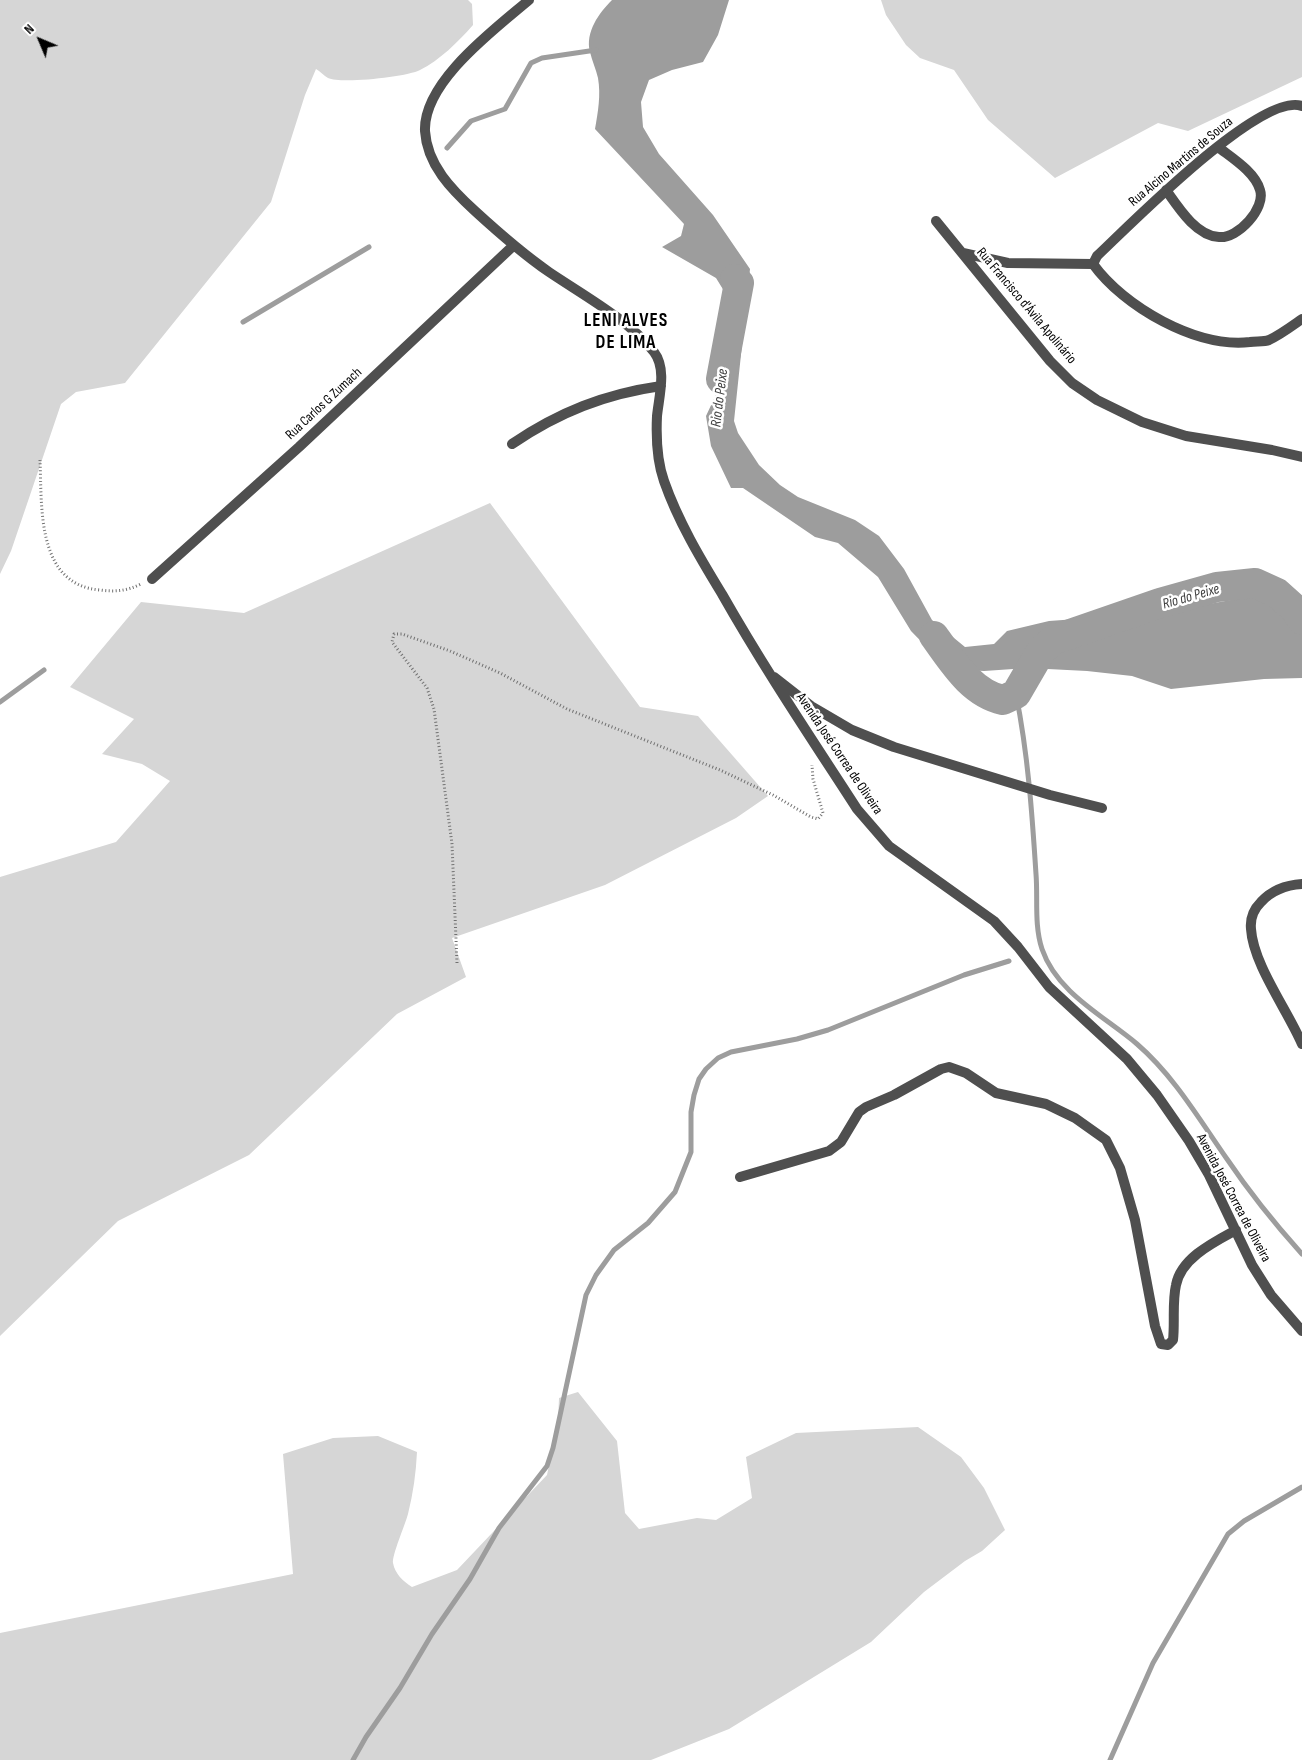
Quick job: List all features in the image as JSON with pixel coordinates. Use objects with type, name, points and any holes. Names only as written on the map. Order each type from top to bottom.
[{"type":"street","name":"Avenida José Correa de Oliveira","points":[[529,0],[459,63],[441,84],[429,109],[425,130],[428,146],[441,176],[458,196],[513,246],[644,340],[656,355],[660,367],[657,435],[659,458],[664,481],[689,538],[766,670],[857,809],[889,846],[994,921],[1018,947],[1048,987],[1127,1059],[1157,1095],[1189,1141],[1209,1175],[1252,1266],[1271,1295],[1302,1331]]},
{"type":"street","name":"Rua Alcino Martins de Souza","points":[[1093,264],[1097,256],[1166,190],[1218,147],[1268,112],[1284,105],[1302,106]]},
{"type":"street","points":[[1166,190],[1190,220],[1205,232],[1220,238],[1233,234],[1243,226],[1255,212],[1261,199],[1261,192],[1252,176],[1218,147]]},
{"type":"street","name":"Rua Francisco d'Ávila Apolinário","points":[[936,221],[1050,361],[1072,382],[1097,400],[1142,422],[1186,436],[1272,450],[1302,457]]},
{"type":"street","name":"Rua Carlos G Zumach","points":[[152,579],[299,447],[513,246]]},
{"type":"street","points":[[963,253],[1008,263],[1093,264],[1124,296],[1147,311],[1163,321],[1211,340],[1237,343],[1268,340],[1302,319]]},
{"type":"street","points":[[512,444],[559,415],[589,402],[624,392],[660,386]]},
{"type":"street","points":[[766,670],[811,706],[852,730],[894,747],[1018,786],[1102,808]]},
{"type":"street","points":[[1302,884],[1290,885],[1266,896],[1256,908],[1250,928],[1258,955],[1302,1044]]},
{"type":"street","points":[[740,1177],[829,1151],[841,1142],[859,1112],[866,1107],[894,1096],[940,1070],[949,1067],[966,1073],[996,1093],[1046,1104],[1063,1111],[1094,1130],[1106,1140],[1120,1168],[1127,1190],[1142,1256],[1154,1326],[1161,1344],[1168,1345],[1173,1340],[1176,1283],[1184,1268],[1212,1243],[1236,1230]]},
{"type":"path","points":[[40,460],[42,516],[48,548],[59,568],[73,582],[90,589],[114,592],[131,589],[152,579]]},
{"type":"path","points":[[457,963],[452,844],[434,709],[427,688],[392,642],[394,634],[402,634],[450,651],[500,673],[566,709],[720,770],[818,819],[822,813],[812,767],[817,747]]},
{"type":"shaded area","points":[[0,0],[468,0],[472,4],[473,25],[442,56],[413,73],[374,79],[335,80],[328,78],[316,69],[305,95],[271,202],[125,383],[76,392],[61,404],[11,551],[0,574]]},
{"type":"shaded area","points":[[881,0],[1302,0],[1302,77],[1188,131],[1158,123],[1055,178],[988,120],[954,70],[920,58],[906,45],[886,15]]},
{"type":"shaded area","points":[[490,503],[640,707],[698,716],[768,796],[736,818],[605,885],[452,938],[466,977],[397,1014],[249,1155],[118,1221],[0,1336],[0,877],[116,842],[170,781],[142,764],[102,754],[134,719],[70,687],[141,602],[244,613]]},
{"type":"shaded area","points":[[578,1392],[617,1441],[625,1513],[639,1529],[697,1518],[716,1520],[752,1498],[746,1457],[796,1433],[918,1427],[961,1457],[984,1488],[1005,1530],[982,1551],[965,1561],[924,1592],[871,1642],[729,1729],[651,1760],[0,1760],[0,1633],[293,1574],[283,1454],[333,1438],[378,1436],[417,1452],[408,1514],[394,1554],[394,1567],[400,1577],[412,1587],[457,1570],[547,1475],[558,1421],[559,1398]]},
{"type":"water","points":[[612,0],[729,0],[718,35],[703,62],[672,70],[649,80],[641,102],[643,127],[659,154],[713,215],[750,269],[734,421],[738,433],[759,465],[780,485],[798,497],[855,520],[879,536],[904,569],[932,620],[965,647],[994,644],[1007,631],[1049,621],[1160,613],[1258,595],[1289,600],[1302,611],[1302,678],[1264,679],[1171,689],[1132,676],[1087,671],[1028,668],[984,671],[948,669],[911,631],[878,577],[838,543],[815,537],[743,488],[731,488],[711,446],[706,416],[720,386],[717,357],[732,334],[735,319],[729,299],[716,278],[662,247],[681,236],[684,224],[595,129],[599,104],[599,84],[590,52],[590,37],[594,23]]},
{"type":"waterway","points":[[447,148],[471,121],[505,109],[531,63],[542,58],[596,50]]},
{"type":"waterway","points":[[243,322],[369,247]]},
{"type":"waterway","name":"Rio do Peixe","points":[[721,379],[739,283],[735,279]]},
{"type":"waterway","name":"Rio do Peixe","points":[[934,636],[972,684],[981,691],[1003,700],[1016,694],[1041,651],[1053,640],[1160,603],[1217,587],[1255,583],[1277,593],[1295,609],[1302,620]]},
{"type":"waterway","points":[[0,702],[44,670]]},
{"type":"waterway","points":[[1016,694],[1027,761],[1036,874],[1038,931],[1042,949],[1049,965],[1070,991],[1137,1044],[1163,1070],[1272,1220],[1302,1254]]},
{"type":"waterway","points":[[353,1760],[366,1737],[400,1688],[432,1634],[470,1579],[499,1528],[547,1466],[553,1448],[586,1295],[596,1275],[614,1250],[648,1223],[675,1192],[691,1152],[691,1112],[694,1095],[699,1079],[706,1069],[718,1058],[731,1052],[797,1039],[828,1030],[964,975],[1009,961]]},
{"type":"waterway","points":[[1110,1760],[1153,1663],[1228,1534],[1244,1521],[1302,1487]]},
{"type":"district","name":"LENI ALVES DE LIMA","points":[[626,332]]}]
